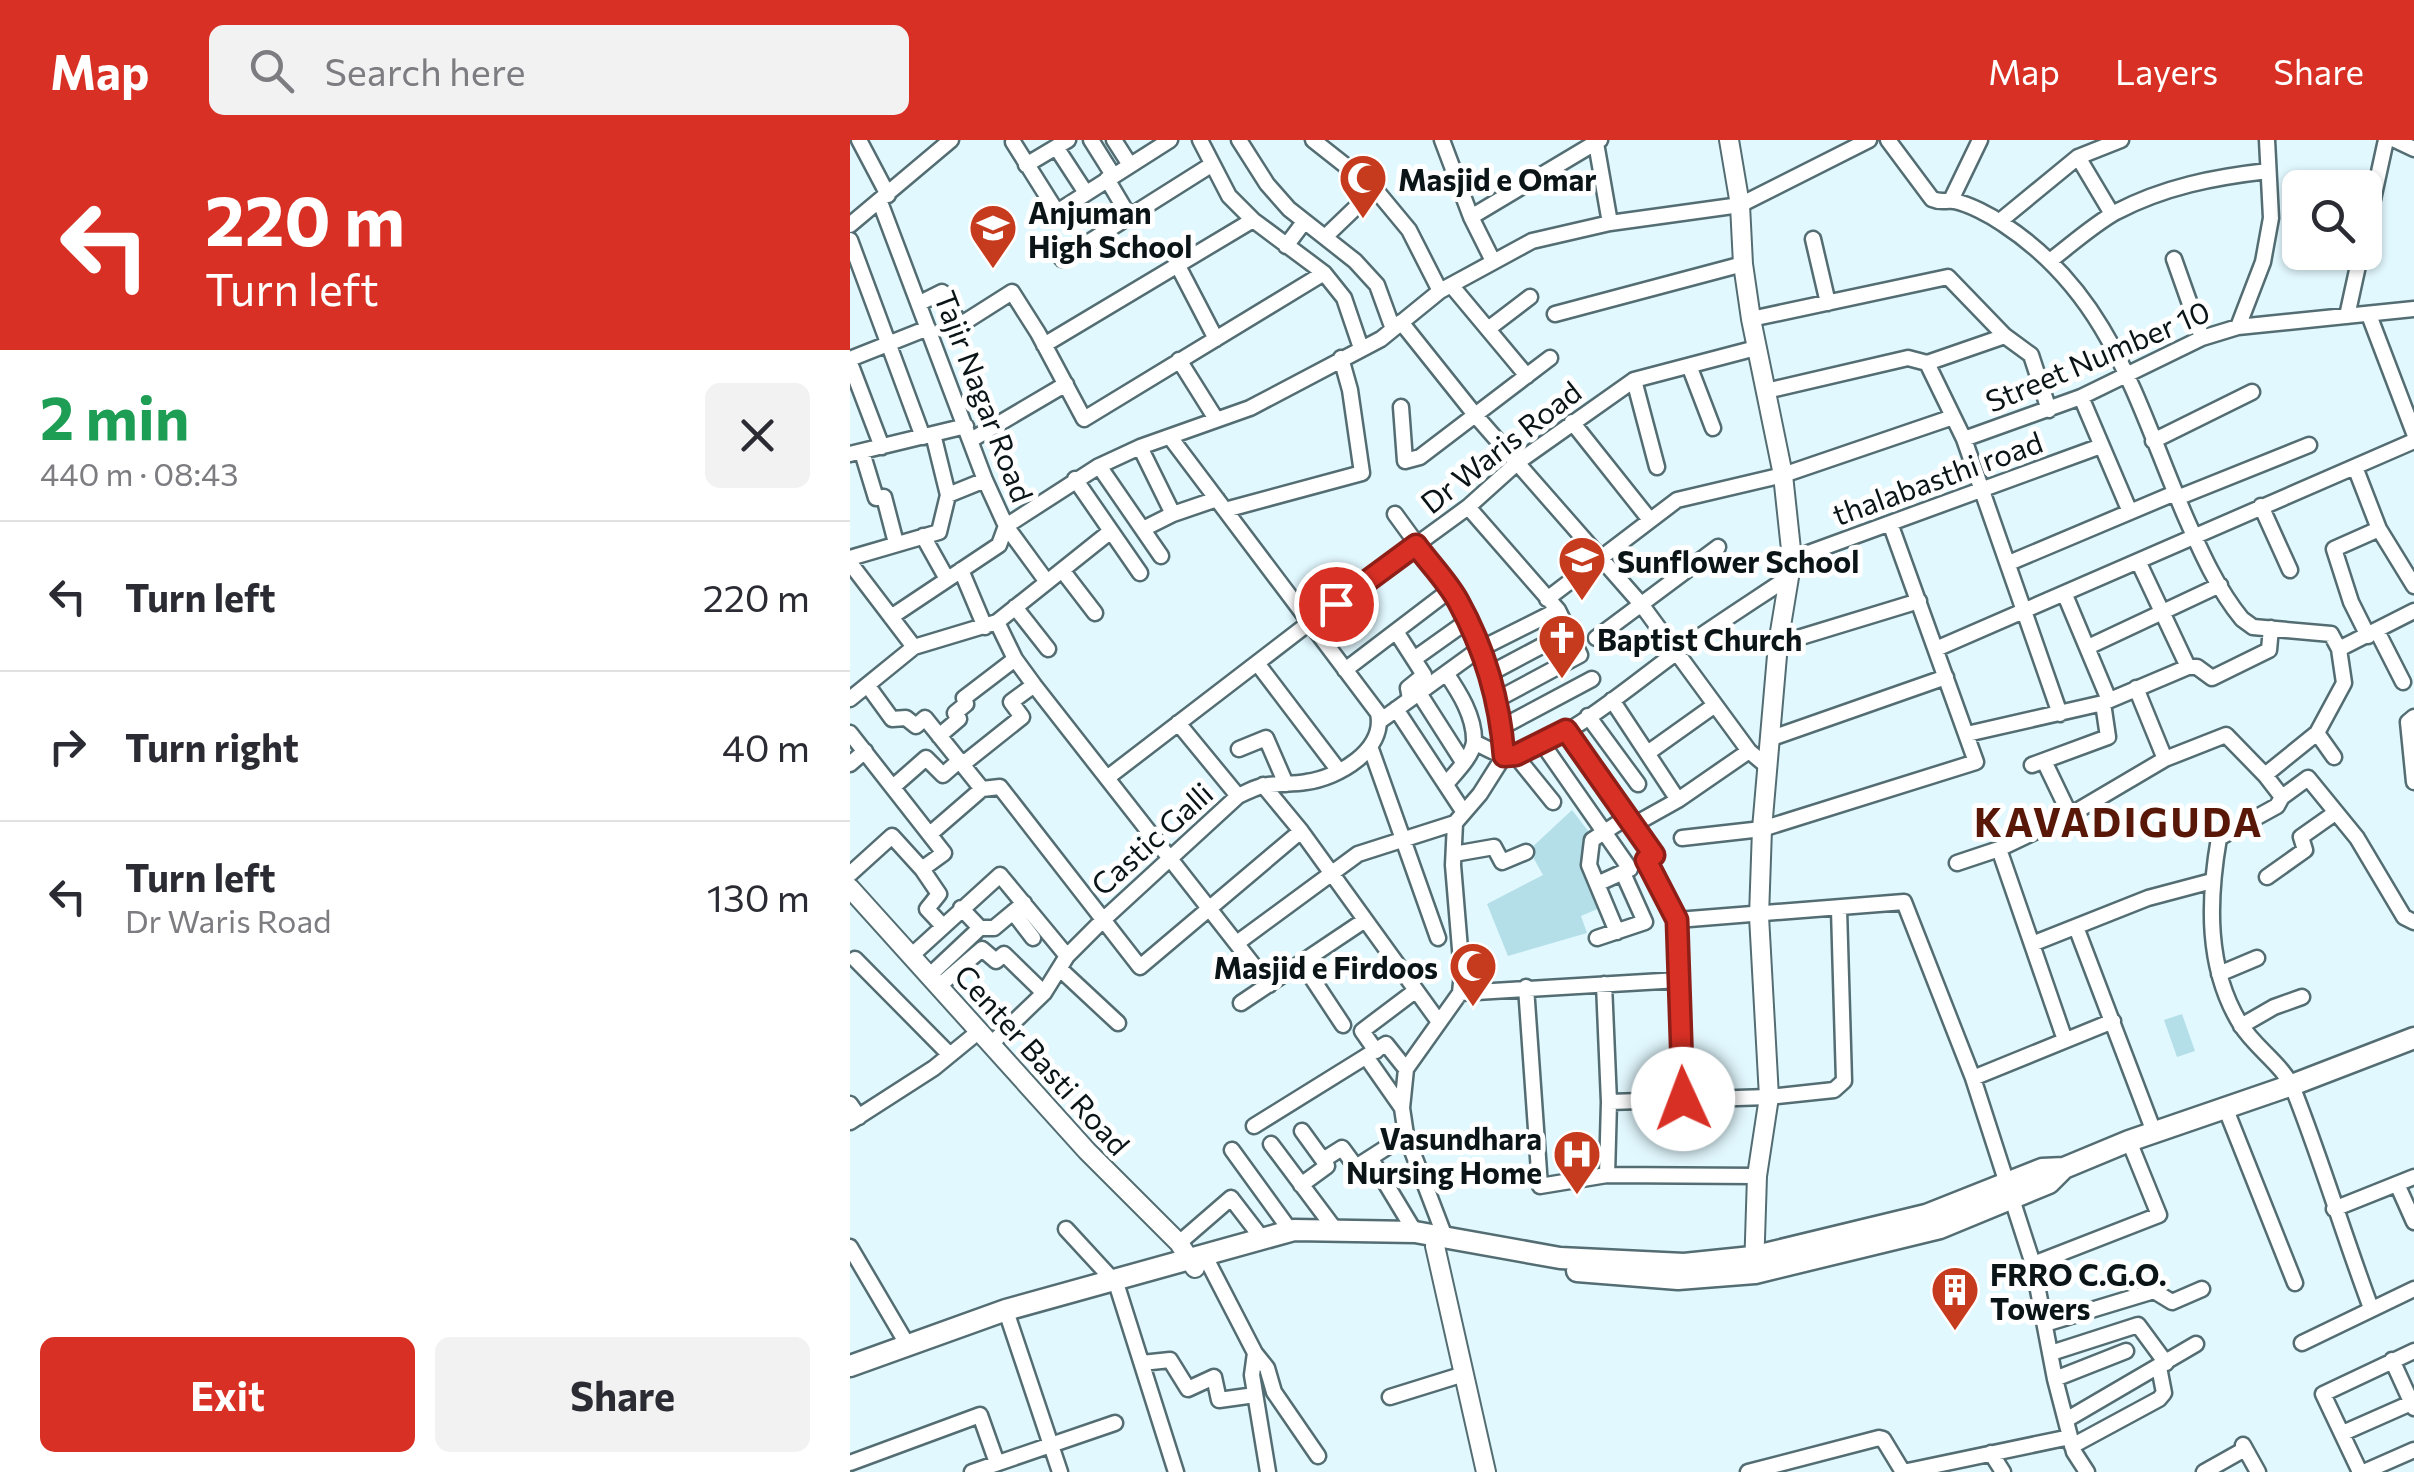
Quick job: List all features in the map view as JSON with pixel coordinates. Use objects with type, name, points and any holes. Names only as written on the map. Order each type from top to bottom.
[{"type":"main road","points":[[850,1378],[1115,1284],[1290,1230],[1415,1232],[1440,1242],[1559,1269],[1635,1278],[1678,1278],[1922,1234],[2009,1192],[2049,1183],[2064,1168],[2129,1140],[2292,1085],[2414,1038]]},
{"type":"main road","points":[[1193,1258],[1335,1237],[1440,1242]]},
{"type":"main road","points":[[850,1366],[1006,1310],[1115,1284]]},
{"type":"street","name":"Tajir Nagar Road","points":[[859,140],[985,480],[1006,526],[999,545],[890,617]]},
{"type":"street","points":[[850,226],[951,140]]},
{"type":"street","points":[[1090,140],[1130,216]]},
{"type":"street","points":[[1114,140],[1130,165]]},
{"type":"street","points":[[1135,140],[1145,156]]},
{"type":"street","points":[[1200,140],[1228,196],[1253,220],[1324,273],[1344,298],[1361,348]]},
{"type":"street","points":[[1238,140],[1267,184],[1377,285],[1397,326],[1640,604],[1749,751],[1768,767]]},
{"type":"street","points":[[1313,140],[1375,190],[1408,230],[1445,288],[1488,329],[1527,376]]},
{"type":"street","points":[[1442,140],[1493,261]]},
{"type":"street","points":[[1729,140],[1751,319],[1783,475],[1790,568],[1778,644],[1762,830],[1759,916],[1769,1097],[1757,1176],[1753,1265]]},
{"type":"street","points":[[1047,582],[1006,526],[1099,466],[1140,447],[1250,408],[1381,339],[1445,288],[1532,241],[1610,223],[1740,205],[1869,140]]},
{"type":"street","points":[[1888,140],[1932,199],[1951,200],[2000,222],[2051,260],[2085,298],[2129,377],[2152,441],[2196,539],[2242,619],[2253,627],[2331,634],[2339,649],[2344,683],[2316,732],[2265,775]]},
{"type":"street","points":[[1951,200],[1980,140]]},
{"type":"street","points":[[2000,222],[2078,157],[2117,140]]},
{"type":"street","name":"Street Number 10","points":[[1964,439],[2082,397],[2202,338],[2238,327],[2268,242],[2272,218],[2267,140]]},
{"type":"street","points":[[2379,170],[2386,140]]},
{"type":"street","points":[[2394,140],[2414,149]]},
{"type":"street","points":[[1014,142],[1057,212],[1161,142]]},
{"type":"street","points":[[1471,216],[1598,142],[1610,223]]},
{"type":"street","points":[[1026,166],[1062,143],[1086,194]]},
{"type":"street","points":[[2078,157],[2112,214]]},
{"type":"street","points":[[1062,259],[1211,165]]},
{"type":"street","points":[[2051,260],[2112,214],[2150,196],[2196,181],[2268,171]]},
{"type":"street","points":[[1325,237],[1375,190]]},
{"type":"street","points":[[1044,345],[1253,220]]},
{"type":"street","points":[[1286,246],[1304,222]]},
{"type":"street","points":[[1813,238],[1828,303]]},
{"type":"street","points":[[850,240],[948,495],[940,532],[850,560],[914,647]]},
{"type":"street","points":[[2174,259],[2202,338]]},
{"type":"street","points":[[1177,264],[1216,340]]},
{"type":"street","points":[[1554,314],[1743,264]]},
{"type":"street","points":[[2347,316],[2357,270]]},
{"type":"street","points":[[920,304],[942,292],[960,325],[1012,292],[1084,419],[1324,273]]},
{"type":"street","points":[[1751,319],[1948,277],[2005,336],[2031,355],[2049,410]]},
{"type":"street","points":[[1488,329],[1530,297]]},
{"type":"street","points":[[2238,327],[2414,309]]},
{"type":"street","points":[[2369,316],[2414,432]]},
{"type":"street","points":[[882,447],[850,361],[928,328]]},
{"type":"street","points":[[1766,392],[1908,358],[1927,363],[2005,336]]},
{"type":"street","name":"Dr Waris Road","points":[[1108,778],[1309,623],[1468,508],[1518,462],[1634,380],[1756,348]]},
{"type":"street","points":[[1143,529],[1172,514],[1362,473],[1350,390],[1341,358]]},
{"type":"street","points":[[1400,406],[1405,461],[1420,457],[1550,358]]},
{"type":"street","points":[[1179,360],[1216,419]]},
{"type":"street","points":[[1927,363],[1964,439],[2060,714]]},
{"type":"street","points":[[1690,368],[1713,428]]},
{"type":"street","points":[[1634,380],[1657,467]]},
{"type":"street","points":[[896,543],[884,497],[876,498],[856,453],[928,436],[968,433],[1066,384]]},
{"type":"street","points":[[2152,441],[2252,392]]},
{"type":"street","points":[[2082,397],[2130,512]]},
{"type":"street","points":[[1438,938],[1370,749],[1380,721],[1478,650],[1552,605],[1600,560],[1677,500],[1783,475],[1953,417]]},
{"type":"street","points":[[1572,422],[1650,520]]},
{"type":"street","points":[[1170,436],[1378,713],[1380,721]]},
{"type":"street","points":[[1936,649],[2414,441]]},
{"type":"street","points":[[2009,564],[2130,512],[2309,445]]},
{"type":"street","name":"thalabasthi road","points":[[1509,756],[1566,730],[1612,700],[1790,568],[1890,523],[2101,446]]},
{"type":"street","points":[[1140,447],[1172,514]]},
{"type":"street","points":[[1099,466],[1161,556]]},
{"type":"street","points":[[2355,468],[2379,528],[2414,586]]},
{"type":"street","points":[[1075,479],[1140,574]]},
{"type":"street","points":[[948,495],[985,480]]},
{"type":"street","points":[[2261,506],[2290,570]]},
{"type":"street","points":[[1468,508],[1552,605],[1580,656],[1498,699]]},
{"type":"street","points":[[1394,514],[1450,590],[1466,622],[1498,699],[1509,756]]},
{"type":"street","points":[[1682,838],[1762,830],[1976,762],[1890,523]]},
{"type":"street","points":[[2379,528],[2334,549],[2345,586],[2403,682]]},
{"type":"street","points":[[850,699],[914,647],[991,624],[1111,531]]},
{"type":"street","points":[[923,536],[947,579]]},
{"type":"street","points":[[1596,638],[1718,547]]},
{"type":"street","points":[[2139,563],[2188,667]]},
{"type":"street","points":[[962,570],[991,624],[1034,685],[1269,986]]},
{"type":"street","points":[[1062,570],[1095,613]]},
{"type":"street","points":[[2088,647],[2220,585]]},
{"type":"street","points":[[1345,670],[1450,590]]},
{"type":"street","points":[[2064,595],[2088,647],[2106,702],[2108,736],[2038,763],[2070,815]]},
{"type":"street","points":[[1778,644],[1919,601]]},
{"type":"street","points":[[1015,607],[1048,649]]},
{"type":"street","points":[[2339,649],[2414,612]]},
{"type":"street","points":[[1414,659],[1466,622]]},
{"type":"street","points":[[1967,734],[2106,702],[2188,667],[2196,667],[2212,678],[2269,650],[2271,628]]},
{"type":"street","points":[[1487,675],[1568,632]]},
{"type":"street","points":[[1397,633],[1424,674],[1408,688],[1464,762]]},
{"type":"street","points":[[939,736],[959,720],[955,713],[966,704],[964,698],[1015,659]]},
{"type":"street","points":[[1258,662],[1340,771]]},
{"type":"street","points":[[1446,673],[1464,700],[1474,742],[1446,784]]},
{"type":"street","points":[[1772,738],[1946,677]]},
{"type":"street","points":[[1502,727],[1592,679]]},
{"type":"street","points":[[893,786],[926,758],[943,775],[1022,717],[1011,702],[1034,685]]},
{"type":"street","points":[[868,686],[892,719],[906,718],[916,726],[925,718],[982,789]]},
{"type":"street","points":[[2136,688],[2165,760]]},
{"type":"street","points":[[1612,700],[1678,800]]},
{"type":"street","points":[[1649,752],[1715,704]]},
{"type":"street","points":[[1396,709],[1446,784],[1459,817],[1454,854],[1460,992],[1406,1069],[1402,1108],[1406,1135],[1440,1242],[1486,1472]]},
{"type":"street","points":[[1588,716],[1638,784]]},
{"type":"street","points":[[2414,717],[2408,722],[2414,782]]},
{"type":"street","points":[[1178,724],[1238,796]]},
{"type":"street","points":[[1566,730],[1654,855],[1646,860],[1677,920],[1683,1099]]},
{"type":"street","points":[[2316,732],[2334,757]]},
{"type":"street","points":[[850,733],[944,853],[922,869]]},
{"type":"street","points":[[1957,863],[1999,849],[2070,815],[2165,760],[2226,736],[2282,797]]},
{"type":"street","points":[[1240,749],[1266,738],[1286,784]]},
{"type":"street","points":[[1474,742],[1509,756],[1553,802]]},
{"type":"street","points":[[1542,743],[1630,869],[1597,884]]},
{"type":"street","name":"Castic Galli","points":[[853,1114],[950,1055],[984,1039],[1044,994],[1063,962],[1102,920],[1238,796],[1263,786],[1311,782],[1340,771],[1370,749]]},
{"type":"street","points":[[850,764],[865,750]]},
{"type":"street","points":[[1618,932],[1589,865],[1592,840],[1678,800],[1749,751]]},
{"type":"street","points":[[1237,942],[1358,854],[1459,817],[1509,756]]},
{"type":"street","points":[[2370,1308],[2292,1085],[2241,1026],[2219,974],[2214,950],[2212,881],[2219,838],[2277,806],[2282,797],[2308,778],[2357,838],[2404,917],[2414,922]]},
{"type":"street","points":[[1263,786],[1301,831],[1439,1022]]},
{"type":"street","points":[[930,834],[982,789],[1000,787],[1140,966],[1301,831]]},
{"type":"street","points":[[2267,877],[2305,850],[2301,837],[2335,813]]},
{"type":"street","points":[[850,874],[892,836],[939,894],[927,909],[942,926]]},
{"type":"street","points":[[1454,854],[1494,848],[1502,862],[1526,852]]},
{"type":"street","points":[[1999,849],[2065,1040]]},
{"type":"street","points":[[1597,938],[1645,922],[1623,872]]},
{"type":"street","points":[[911,956],[1000,875],[1033,938]]},
{"type":"street","points":[[2032,944],[2148,898],[2212,881]]},
{"type":"street","name":"Center Basti Road","points":[[850,889],[1086,1151],[1193,1258]]},
{"type":"street","points":[[1677,920],[1904,902],[1972,1078],[2033,1264],[2071,1442],[2088,1472]]},
{"type":"street","points":[[961,908],[980,928],[994,928],[1018,908]]},
{"type":"street","points":[[1018,908],[1118,1023]]},
{"type":"street","points":[[1609,1102],[1769,1097],[1834,1090],[1844,1080],[1839,909]]},
{"type":"street","points":[[1242,1003],[1365,920]]},
{"type":"street","points":[[2076,926],[2154,1132]]},
{"type":"street","points":[[934,981],[980,928]]},
{"type":"street","points":[[934,981],[982,950],[996,961],[1004,954],[1044,994]]},
{"type":"street","points":[[2219,974],[2257,958]]},
{"type":"street","points":[[855,959],[950,1055]]},
{"type":"street","points":[[1302,963],[1342,1025]]},
{"type":"street","points":[[1460,992],[1679,980]]},
{"type":"street","points":[[1604,984],[1609,1102],[1606,1175]]},
{"type":"street","points":[[1526,987],[1540,1186],[1606,1175],[1757,1176]]},
{"type":"street","points":[[1402,1108],[1362,1031],[1415,991]]},
{"type":"street","points":[[2241,1026],[2302,997]]},
{"type":"street","points":[[1972,1078],[2113,1021]]},
{"type":"street","points":[[1254,1126],[1386,1044],[1406,1069]]},
{"type":"street","points":[[2224,1107],[2295,1284]]},
{"type":"street","points":[[1300,1185],[1327,1166],[1302,1131]]},
{"type":"street","points":[[1323,1160],[1342,1148],[1356,1166],[1406,1135]]},
{"type":"street","points":[[2033,1264],[2159,1215],[2129,1140]]},
{"type":"street","points":[[1270,1144],[1334,1228]]},
{"type":"street","points":[[1232,1150],[1290,1230]]},
{"type":"street","points":[[1371,1159],[1415,1232]]},
{"type":"street","points":[[2334,1209],[2414,1177]]},
{"type":"street","points":[[2397,1184],[2413,1216]]},
{"type":"street","points":[[1261,1236],[1230,1198],[1193,1258],[1267,1368],[1274,1392],[1318,1456]]},
{"type":"street","points":[[1066,1229],[1115,1284],[1176,1472]]},
{"type":"street","points":[[850,1246],[907,1344]]},
{"type":"street","points":[[2046,1324],[2154,1292],[2172,1302],[2202,1288]]},
{"type":"street","points":[[2302,1342],[2414,1289]]},
{"type":"street","points":[[1009,1320],[1060,1472]]},
{"type":"street","points":[[1748,1472],[1787,1468],[1880,1438],[1904,1472],[1991,1453],[2071,1442],[2164,1393],[2162,1365],[2138,1325],[2051,1353]]},
{"type":"street","points":[[2066,1420],[2196,1344]]},
{"type":"street","points":[[2414,1350],[2323,1394],[2362,1472],[2414,1450]]},
{"type":"street","points":[[2055,1379],[2126,1351]]},
{"type":"street","points":[[1255,1353],[1252,1375],[1268,1472]]},
{"type":"street","points":[[1142,1363],[1170,1360],[1188,1389],[1214,1377],[1219,1400],[1255,1395]]},
{"type":"street","points":[[2343,1433],[2413,1406],[2392,1360]]},
{"type":"street","points":[[1390,1397],[1464,1374]]},
{"type":"street","points":[[850,1464],[980,1415],[997,1463]]},
{"type":"street","points":[[972,1472],[1115,1423]]},
{"type":"street","points":[[2204,1472],[2244,1447],[2258,1472]]},
{"type":"street","points":[[1991,1453],[2003,1472]]},
{"type":"shaded area","points":[[1572,810],[1592,836],[1584,852],[1602,907],[1581,916],[1587,933],[1508,956],[1487,904],[1543,875],[1529,850]]},
{"type":"shaded area","points":[[2182,1014],[2195,1051],[2177,1057],[2164,1020]]},
{"type":"place","name":"Masjid e Omar","points":[[1363,220]]},
{"type":"place","name":"Anjuman High School","points":[[993,270]]},
{"type":"place","name":"Sunflower School","points":[[1582,602]]},
{"type":"place","name":"Baptist Church","points":[[1562,680]]},
{"type":"place","name":"Masjid e Firdoos","points":[[1473,1008]]},
{"type":"place","name":"Vasundhara Nursing Home","points":[[1577,1196]]},
{"type":"place","name":"FRRO C.G.O. Towers","points":[[1955,1332]]},
{"type":"district","name":"KAVADIGUDA","points":[[2119,820]]},
{"type":"route","points":[[1336,604],[1416,545],[1457,599],[1483,658],[1498,699],[1504,756],[1516,755],[1566,730],[1635,824],[1654,855],[1646,860],[1677,920],[1683,1099]]}]
